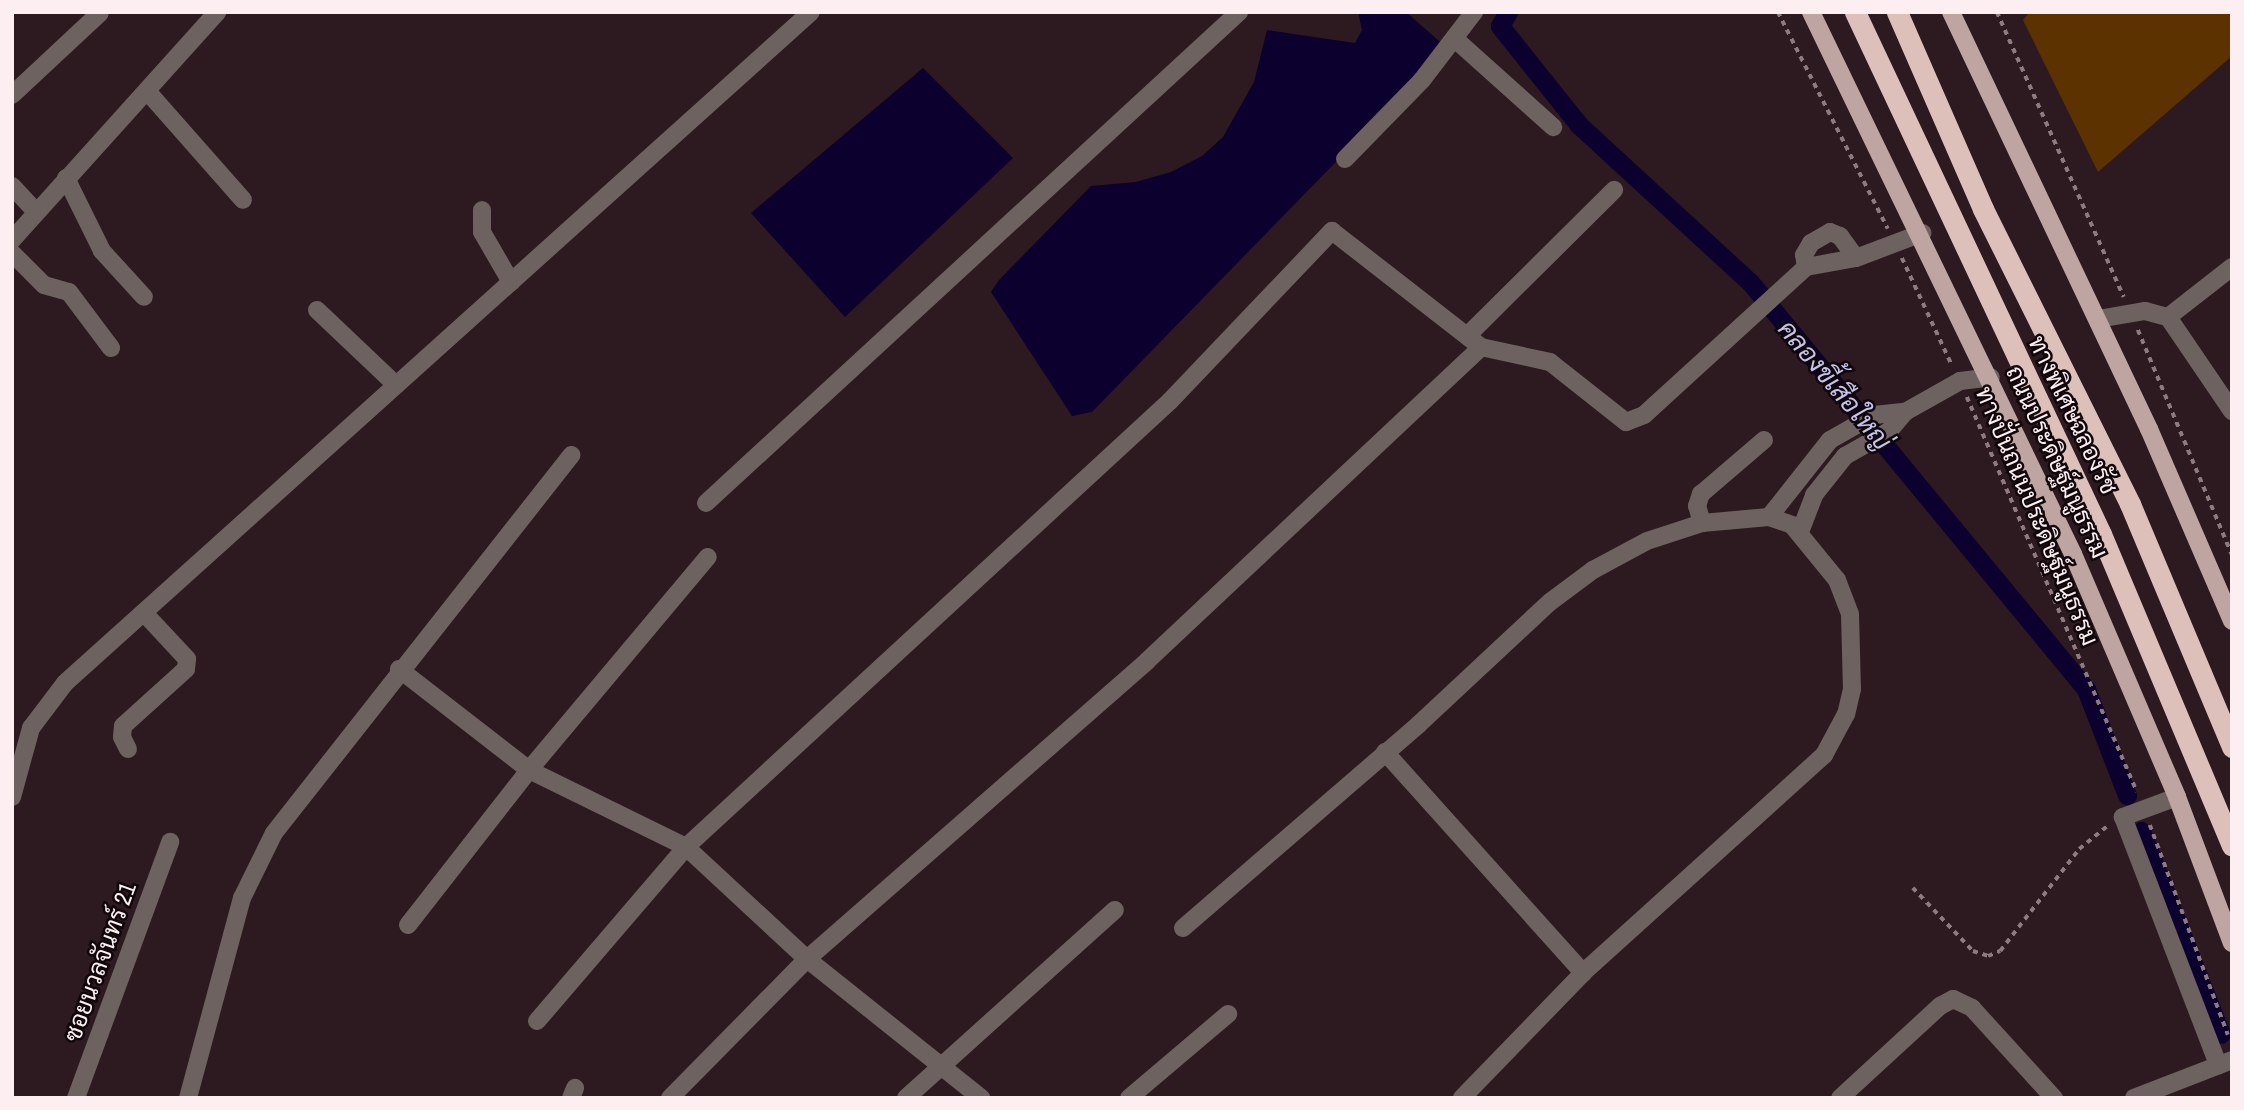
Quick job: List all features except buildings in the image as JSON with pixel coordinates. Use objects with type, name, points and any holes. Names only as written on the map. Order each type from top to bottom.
[{"type":"highway","name":"ทางพิเศษฉลองรัช","points":[[1855,12],[2101,534],[2232,845]]},
{"type":"highway","name":"ทางพิเศษฉลองรัช","points":[[1897,12],[1983,209],[2130,504],[2232,747]]},
{"type":"main road","name":"ถนนประดิษฐ์มนูธรรม","points":[[1811,12],[1991,377],[2178,797],[2232,943]]},
{"type":"main road","points":[[1951,12],[2098,319],[2232,621]]},
{"type":"street","points":[[12,240],[217,12]]},
{"type":"street","points":[[12,797],[31,728],[65,683],[145,614],[811,12]]},
{"type":"street","points":[[706,503],[1239,12]]},
{"type":"street","points":[[1345,159],[1455,39],[1474,12]]},
{"type":"street","points":[[12,95],[100,13]]},
{"type":"street","points":[[1455,39],[1553,127]]},
{"type":"street","points":[[147,90],[243,201]]},
{"type":"street","points":[[66,178],[102,251],[144,297]]},
{"type":"street","points":[[12,186],[36,212]]},
{"type":"street","points":[[670,1098],[807,959],[1147,661],[1475,341],[1614,190]]},
{"type":"street","points":[[482,210],[486,243],[511,282]]},
{"type":"street","points":[[537,1021],[686,847],[1170,401],[1332,231],[1475,341],[1550,362],[1626,422],[1644,415],[1806,267],[1856,258],[1896,246],[1922,233]]},
{"type":"street","points":[[1806,267],[1804,255],[1811,243],[1830,232],[1840,236],[1856,258]]},
{"type":"street","points":[[12,253],[44,285],[69,292],[111,348]]},
{"type":"street","points":[[2098,319],[2131,312],[2168,317],[2232,267]]},
{"type":"street","points":[[317,310],[396,385]]},
{"type":"street","points":[[2168,317],[2231,409]]},
{"type":"street","points":[[1800,532],[1814,495],[1831,469],[1868,442],[1889,431],[1905,412],[1960,381],[1991,377]]},
{"type":"street","points":[[1769,517],[1812,458],[1855,424],[1874,415],[1905,412]]},
{"type":"street","points":[[1702,523],[1697,506],[1702,494],[1764,440]]},
{"type":"street","points":[[188,1098],[242,898],[274,833],[399,669],[571,455]]},
{"type":"street","points":[[1183,928],[1385,752],[1550,602],[1593,570],[1647,541],[1702,523],[1769,517],[1800,532],[1837,580],[1850,614],[1853,660],[1846,714],[1816,764],[1583,973],[1462,1098]]},
{"type":"street","points":[[408,925],[529,770],[708,556]]},
{"type":"street","points":[[128,749],[122,737],[123,726],[186,668],[187,659],[145,614]]},
{"type":"street","points":[[399,669],[529,770],[686,847],[807,959],[940,1068],[981,1098]]},
{"type":"street","points":[[1385,752],[1583,973]]},
{"type":"street","points":[[2134,1098],[2225,1062],[2123,817],[2144,807],[2178,797]]},
{"type":"street","name":"ซอยนวลจันทร์ 21","points":[[76,1098],[170,842]]},
{"type":"street","points":[[906,1098],[1115,910]]},
{"type":"street","points":[[1840,1098],[1940,1006],[1953,999],[1972,1008],[2054,1098]]},
{"type":"street","points":[[1129,1098],[1227,1014]]},
{"type":"path","name":"ทางปั่นถนนประดิษฐ์มนูธรรม","points":[[1778,12],[1896,246],[1960,381],[2144,807],[2232,1047]]},
{"type":"path","points":[[1997,12],[2131,312],[2232,555]]},
{"type":"path","points":[[1913,888],[1973,951],[1988,956],[2000,951],[2079,849],[2099,829],[2123,817]]},
{"type":"shaded area","points":[[1358,12],[1406,12],[1447,48],[1092,412],[1072,416],[991,292],[999,280],[1091,186],[1136,182],[1171,172],[1202,156],[1223,137],[1254,82],[1267,30],[1355,43],[1362,30]]},
{"type":"shaded area","points":[[2030,12],[2232,12],[2232,56],[2098,172],[2023,20]]},
{"type":"shaded area","points":[[923,68],[1013,158],[845,317],[751,213]]},
{"type":"waterway","name":"คลองขี้เสือใหญ่","points":[[1508,12],[1500,26],[1579,125],[1750,282],[2086,689],[2127,795]]},
{"type":"waterway","name":"คลองขี้เสือใหญ่","points":[[2141,831],[2221,1034]]}]
